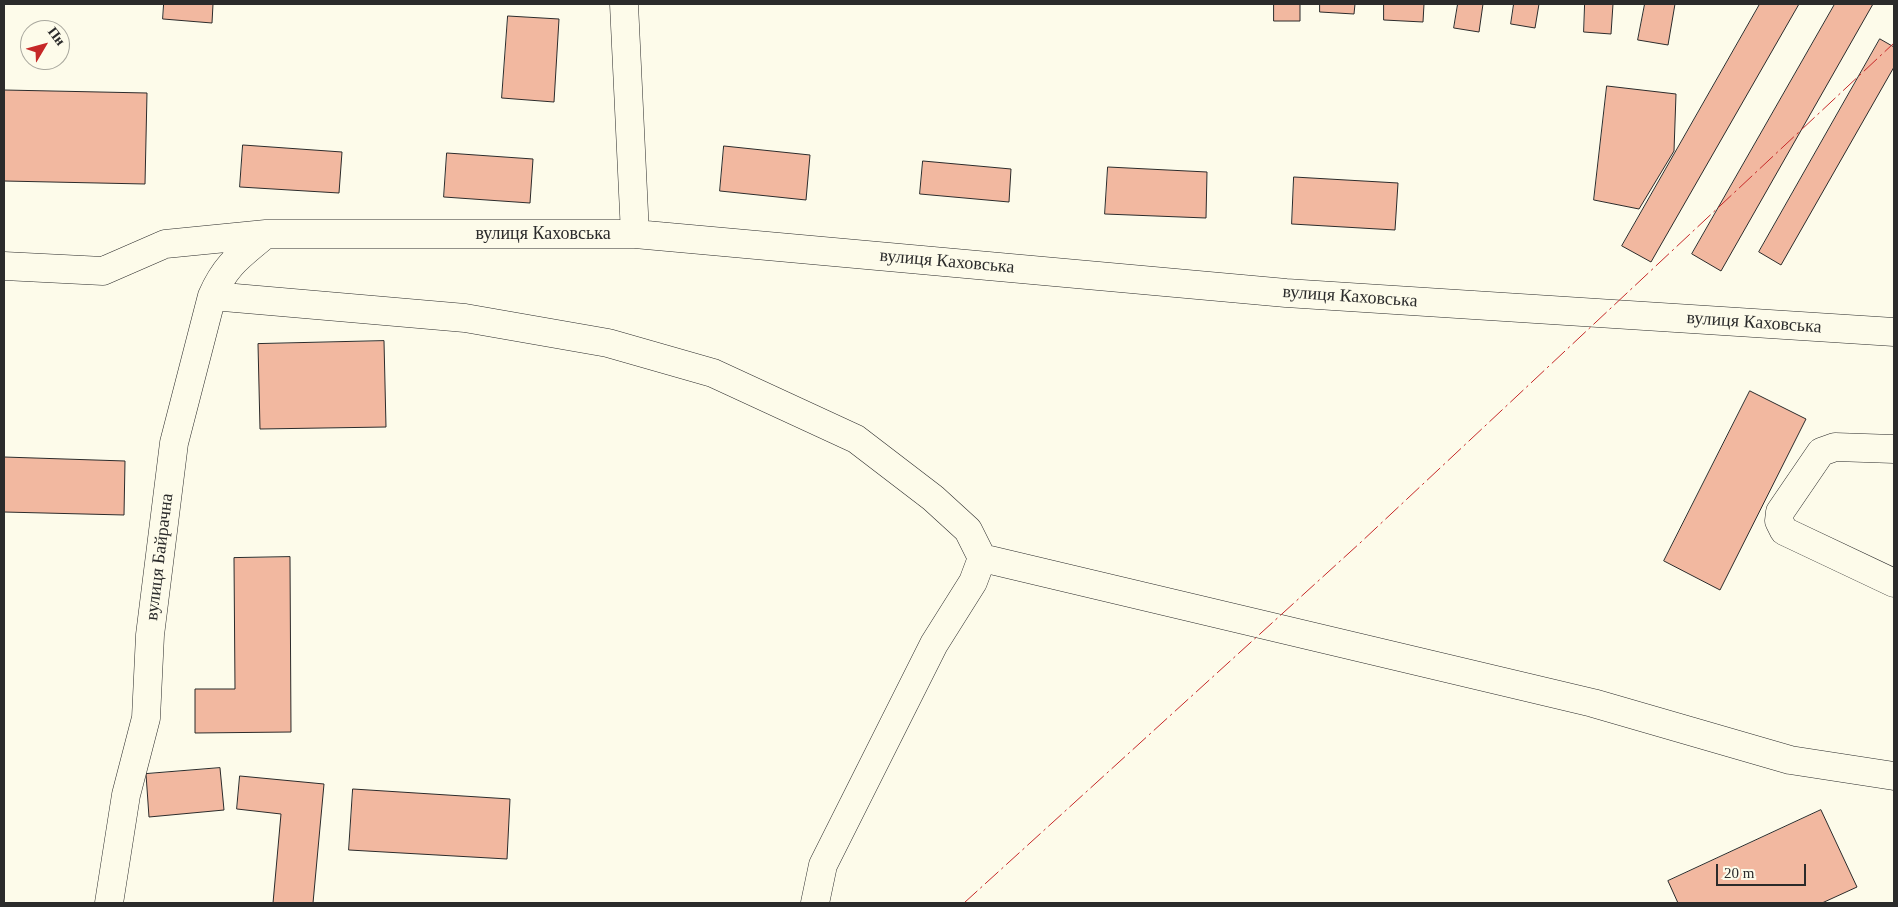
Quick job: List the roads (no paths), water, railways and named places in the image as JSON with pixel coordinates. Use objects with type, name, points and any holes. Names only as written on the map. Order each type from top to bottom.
[{"type":"street","points":[[624,4],[635,234]]},
{"type":"street","name":"вулиця Каховська","points":[[4,266],[103,271],[165,244],[266,234],[635,234],[1286,293],[1894,332]]},
{"type":"street","name":"вулиця Байрачна","points":[[109,903],[126,795],[146,718],[150,635],[174,444],[212,296],[220,278],[232,263],[266,234]]},
{"type":"street","points":[[212,296],[465,318],[608,343],[713,372],[856,439],[933,498],[968,530],[982,558],[972,582],[934,644],[823,864],[815,903]]},
{"type":"street","points":[[1894,449],[1836,447],[1821,452],[1780,512],[1779,521],[1784,531],[1894,583]]},
{"type":"street","points":[[982,558],[1593,703],[1790,760],[1894,776]]}]
